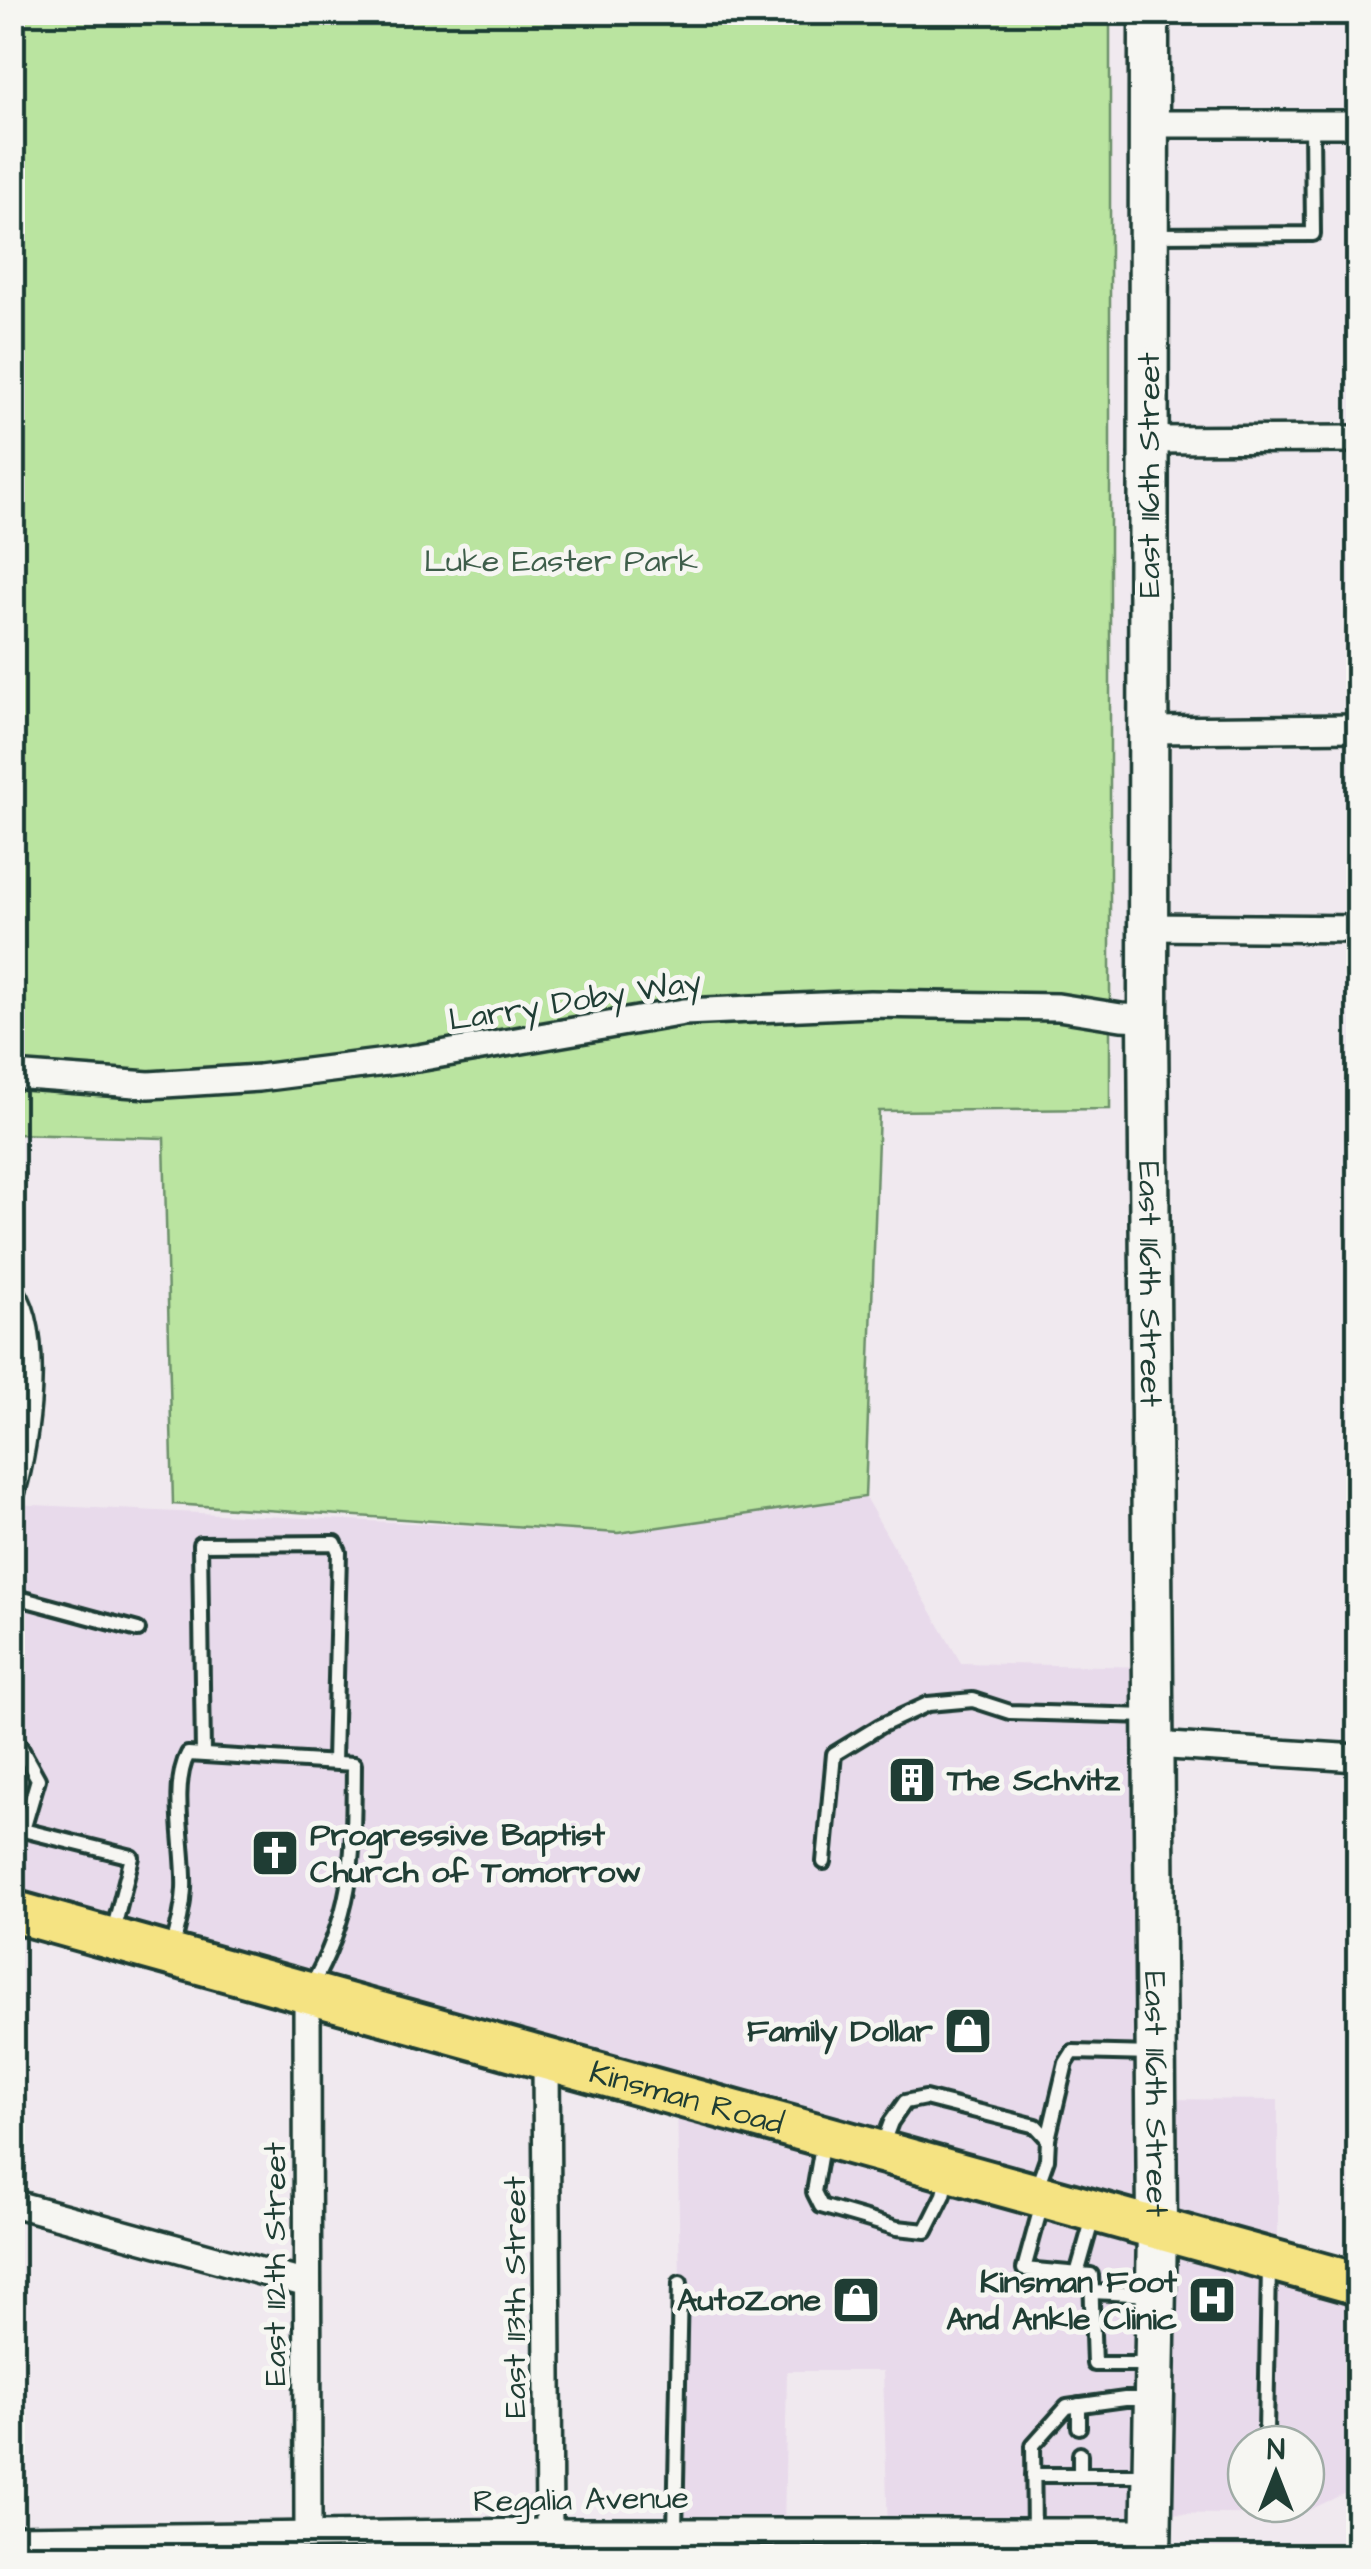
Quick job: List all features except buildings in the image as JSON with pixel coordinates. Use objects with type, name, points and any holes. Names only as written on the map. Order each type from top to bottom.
[{"type":"main road","name":"East 116th Street","points":[[1149,12],[1148,1018],[1157,2229],[1150,2544]]},
{"type":"main road","name":"Kinsman Road","points":[[12,1911],[1358,2284]]},
{"type":"street","points":[[1150,124],[1358,124]]},
{"type":"street","points":[[1148,440],[1358,440]]},
{"type":"street","points":[[1150,730],[1358,728]]},
{"type":"street","points":[[1148,927],[1358,929]]},
{"type":"street","name":"Larry Doby Way","points":[[12,1075],[149,1085],[260,1078],[418,1058],[684,1012],[870,1004],[1058,1007],[1121,1018],[1148,1018]]},
{"type":"street","points":[[12,1294],[22,1308],[29,1351],[18,1468],[12,1490]]},
{"type":"street","points":[[1154,1730],[1358,1758]]},
{"type":"street","name":"East 112th Street","points":[[308,1992],[308,2535]]},
{"type":"street","name":"East 113th Street","points":[[546,2061],[549,2532]]},
{"type":"street","points":[[12,2203],[307,2284]]},
{"type":"street","name":"Regalia Avenue","points":[[12,2539],[47,2548],[308,2535],[417,2546],[549,2532],[675,2532],[784,2544],[1034,2532],[1150,2544]]},
{"type":"lane","points":[[1150,234],[1313,234],[1312,124]]},
{"type":"lane","points":[[203,1754],[200,1544],[335,1543],[339,1552],[334,1762]]},
{"type":"lane","points":[[12,1596],[138,1630]]},
{"type":"lane","points":[[824,1862],[834,1754],[880,1726],[928,1704],[973,1700],[1010,1712],[1154,1730]]},
{"type":"lane","points":[[12,1732],[38,1780],[18,1828],[132,1857],[112,1938]]},
{"type":"lane","points":[[170,1954],[182,1918],[185,1886],[181,1781],[188,1754],[354,1764],[354,1834],[348,1896],[328,1957],[308,1992]]},
{"type":"lane","points":[[1154,2382],[1094,2364],[1091,2275],[1024,2269],[1066,2062],[1073,2052],[1156,2054]]},
{"type":"lane","points":[[880,2153],[890,2122],[905,2102],[925,2098],[1036,2126],[1048,2139]]},
{"type":"lane","points":[[824,2137],[814,2192],[820,2206],[897,2228],[926,2232],[950,2172]]},
{"type":"lane","points":[[1077,2274],[1095,2212]]},
{"type":"lane","points":[[1266,2424],[1269,2260]]},
{"type":"lane","points":[[675,2532],[680,2283]]},
{"type":"lane","points":[[1092,2292],[1156,2294]]},
{"type":"lane","points":[[1034,2532],[1033,2445],[1068,2407],[1124,2399],[1154,2382]]},
{"type":"lane","points":[[1079,2405],[1079,2427]]},
{"type":"lane","points":[[1080,2454],[1080,2475]]},
{"type":"lane","points":[[1033,2475],[1152,2475]]},
{"type":"shaded area","points":[[865,1497],[961,1663],[1154,1667],[1157,2099],[1278,2100],[1278,2243],[1358,2266],[1358,2487],[1326,2502],[1326,2424],[1226,2424],[1226,2514],[1152,2513],[1151,2532],[888,2532],[883,2371],[787,2371],[784,2532],[675,2532],[680,2283],[677,2097],[13,1911],[13,1504],[618,1533]]},
{"type":"green space","name":"Luke Easter Park","points":[[13,13],[1110,13],[1110,1109],[879,1111],[865,1497],[618,1533],[173,1504],[164,1138],[13,1134]]},
{"type":"place","name":"The Schvitz","points":[[912,1780]]},
{"type":"place","name":"Progressive Baptist Church of Tomorrow","points":[[275,1853]]},
{"type":"place","name":"Family Dollar","points":[[968,2031]]},
{"type":"place","name":"AutoZone","points":[[856,2300]]},
{"type":"place","name":"Kinsman Foot And Ankle Clinic","points":[[1212,2300]]}]
